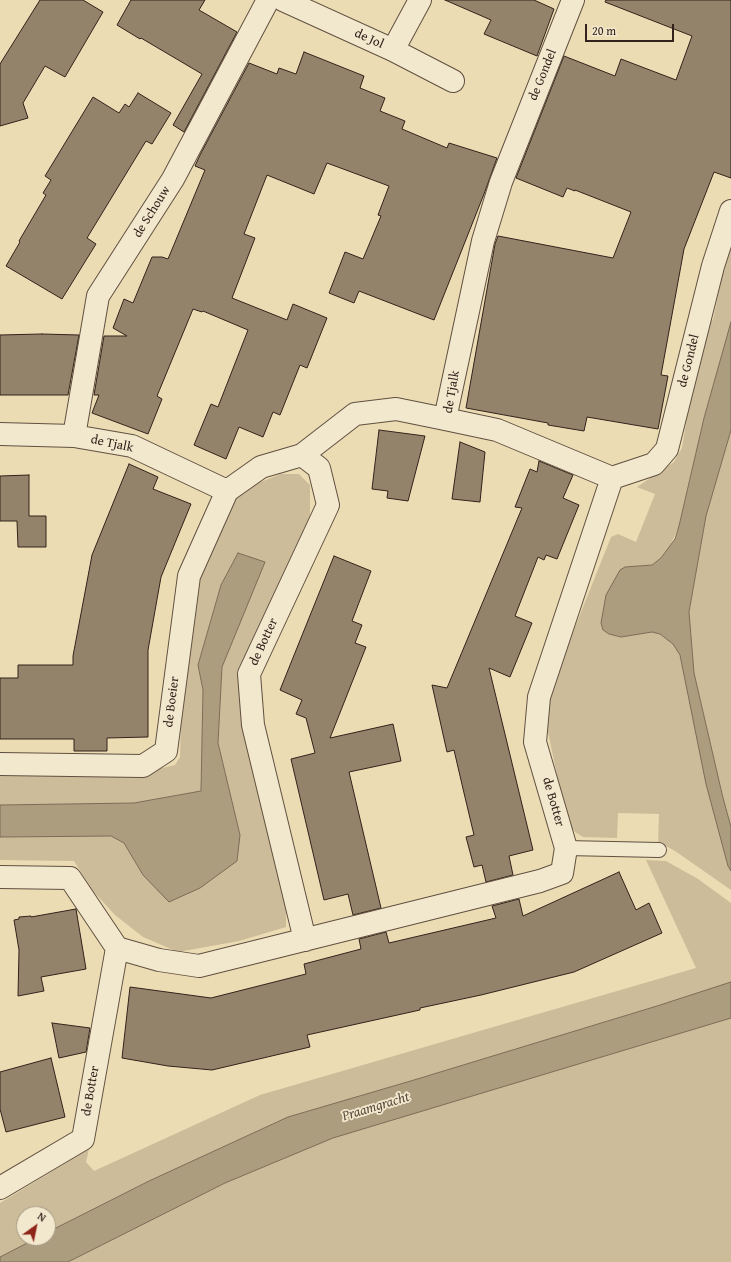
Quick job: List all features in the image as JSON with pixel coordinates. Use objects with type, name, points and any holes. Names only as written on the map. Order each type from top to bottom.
[{"type":"street","name":"de Schouw","points":[[74,436],[98,296],[173,179],[268,0]]},
{"type":"street","name":"de Jol","points":[[283,0],[393,50],[453,81]]},
{"type":"street","points":[[393,50],[420,0]]},
{"type":"street","name":"de Gondel","points":[[483,241],[501,182],[573,0]]},
{"type":"street","name":"de Gondel","points":[[612,478],[654,464],[667,449],[713,266],[731,211]]},
{"type":"street","name":"de Tjalk","points":[[483,241],[445,419],[498,430],[612,478]]},
{"type":"street","points":[[227,491],[261,467],[302,454],[355,414],[396,409],[445,419]]},
{"type":"street","name":"de Tjalk","points":[[0,434],[74,436],[132,446],[227,491]]},
{"type":"street","name":"de Botter","points":[[302,454],[319,468],[328,505],[249,674],[253,725],[305,940]]},
{"type":"street","name":"de Botter","points":[[0,1188],[83,1138],[117,948],[159,960],[199,966],[540,881],[562,873],[566,848],[535,742],[539,697],[612,478]]},
{"type":"street","name":"de Boeier","points":[[0,764],[143,766],[166,751],[189,576],[227,491]]},
{"type":"street","points":[[0,877],[70,878],[117,948]]},
{"type":"lane","points":[[566,848],[659,850]]},
{"type":"shaded area","points":[[731,248],[731,322],[704,418],[679,526],[670,546],[661,558],[652,565],[625,567],[601,623],[603,630],[609,634],[621,637],[652,632],[660,634],[673,644],[680,656],[728,866],[731,871],[731,890],[675,851],[658,844],[659,814],[618,813],[617,838],[583,837],[575,832],[567,823],[544,713],[549,692],[611,537],[618,534],[636,542],[655,494],[637,487],[674,462],[682,448],[701,330],[713,320],[724,266]]},
{"type":"shaded area","points":[[731,430],[731,827],[694,673],[689,612],[706,516]]},
{"type":"shaded area","points":[[281,474],[299,474],[310,485],[310,516],[243,665],[241,715],[286,891],[286,927],[239,941],[178,952],[143,937],[115,915],[93,891],[74,861],[0,860],[0,837],[111,836],[124,843],[143,875],[240,835],[218,743],[222,667],[264,562],[238,553],[221,585],[198,664],[203,690],[201,791],[134,803],[0,805],[0,771],[142,773],[175,765],[180,757],[181,718],[190,602],[229,507],[240,490]]},
{"type":"shaded area","points":[[646,860],[666,861],[698,879],[731,903],[731,982],[657,1006],[288,1117],[149,1181],[56,1228],[56,1206],[16,1206],[16,1246],[21,1246],[0,1257],[0,1203],[89,1149],[86,1162],[94,1171],[260,1095],[696,968]]},
{"type":"shaded area","points":[[731,1018],[731,1262],[68,1262],[225,1183],[333,1138]]},
{"type":"water","points":[[731,322],[731,430],[706,516],[689,612],[694,673],[731,827],[731,871],[728,866],[706,784],[680,655],[673,644],[660,634],[652,632],[621,637],[609,634],[603,630],[601,623],[606,595],[620,570],[625,567],[652,565],[661,558],[675,539],[704,418]]},
{"type":"water","points":[[238,553],[265,562],[222,667],[218,743],[240,835],[237,861],[200,888],[169,902],[143,875],[124,843],[111,836],[0,837],[0,805],[134,803],[201,791],[203,690],[198,665],[221,585]]},
{"type":"water","name":"Praamgracht","points":[[731,982],[731,1018],[333,1138],[225,1183],[68,1262],[0,1262],[0,1257],[21,1246],[56,1246],[56,1228],[149,1181],[288,1117],[657,1006]]},
{"type":"building","points":[[40,0],[83,0],[103,12],[65,77],[45,66],[23,103],[28,118],[0,126],[0,64]]},
{"type":"building","points":[[131,0],[205,0],[199,10],[237,32],[184,132],[173,125],[202,74],[117,25]]},
{"type":"building","points":[[445,0],[534,0],[554,9],[537,56],[484,34],[491,20]]},
{"type":"building","points":[[606,0],[731,0],[731,178],[714,172],[684,249],[661,375],[668,376],[658,429],[587,417],[584,431],[466,408],[495,244],[498,236],[613,258],[631,212],[575,190],[567,188],[563,197],[516,178],[564,56],[615,76],[621,59],[676,80],[692,36],[605,2]]},
{"type":"building","points":[[304,52],[364,76],[360,88],[385,98],[380,111],[405,121],[402,129],[447,148],[449,143],[497,158],[434,320],[359,291],[354,303],[329,293],[345,252],[363,259],[381,216],[378,215],[389,186],[327,163],[314,194],[267,175],[244,234],[255,238],[232,298],[287,320],[293,304],[327,318],[307,368],[300,365],[280,415],[273,412],[263,437],[239,427],[226,459],[194,445],[211,404],[218,407],[248,330],[203,311],[193,309],[157,396],[162,399],[148,434],[92,413],[99,395],[94,395],[104,336],[127,336],[113,328],[124,299],[133,303],[152,257],[162,257],[168,259],[205,170],[195,166],[249,63],[277,74],[279,68],[296,74]]},
{"type":"building","points":[[138,93],[171,113],[152,144],[146,141],[87,238],[96,244],[62,299],[6,266],[46,195],[43,193],[51,180],[45,176],[93,97],[119,113],[125,104],[129,107]]},
{"type":"building","points":[[0,335],[79,335],[68,395],[0,395]]},
{"type":"building","points":[[379,430],[425,436],[408,501],[387,498],[388,491],[372,489]]},
{"type":"building","points":[[460,442],[485,452],[480,502],[452,499]]},
{"type":"building","points":[[539,461],[573,475],[563,498],[579,505],[557,559],[546,555],[544,560],[538,557],[515,616],[532,623],[510,677],[489,668],[533,850],[509,856],[513,875],[486,882],[482,865],[474,867],[466,837],[474,835],[454,750],[447,752],[432,685],[447,688],[522,508],[515,507],[530,469],[537,472]]},
{"type":"building","points":[[129,464],[158,477],[153,489],[191,504],[161,577],[148,650],[148,737],[107,738],[107,751],[74,751],[74,739],[0,739],[0,678],[18,678],[18,665],[73,665],[73,656],[92,555]]},
{"type":"building","points":[[29,475],[29,516],[46,516],[46,547],[18,547],[17,521],[0,521],[0,476]]},
{"type":"building","points":[[334,556],[371,571],[352,621],[362,625],[355,643],[366,647],[330,738],[393,724],[401,761],[349,772],[381,908],[353,915],[348,894],[324,900],[291,759],[315,753],[306,718],[296,714],[302,700],[280,690]]},
{"type":"building","points":[[619,872],[636,910],[649,903],[662,933],[574,972],[481,995],[420,1008],[420,1010],[307,1035],[310,1047],[212,1070],[168,1066],[122,1058],[130,987],[211,998],[306,974],[304,964],[361,949],[359,939],[386,932],[389,943],[496,918],[492,906],[519,899],[523,916]]},
{"type":"building","points":[[76,909],[86,969],[41,977],[44,991],[18,996],[19,950],[14,920],[19,919],[19,917],[31,917]]},
{"type":"building","points":[[52,1023],[90,1028],[86,1052],[59,1058]]},
{"type":"building","points":[[51,1058],[65,1117],[6,1132],[0,1109],[0,1072]]}]
